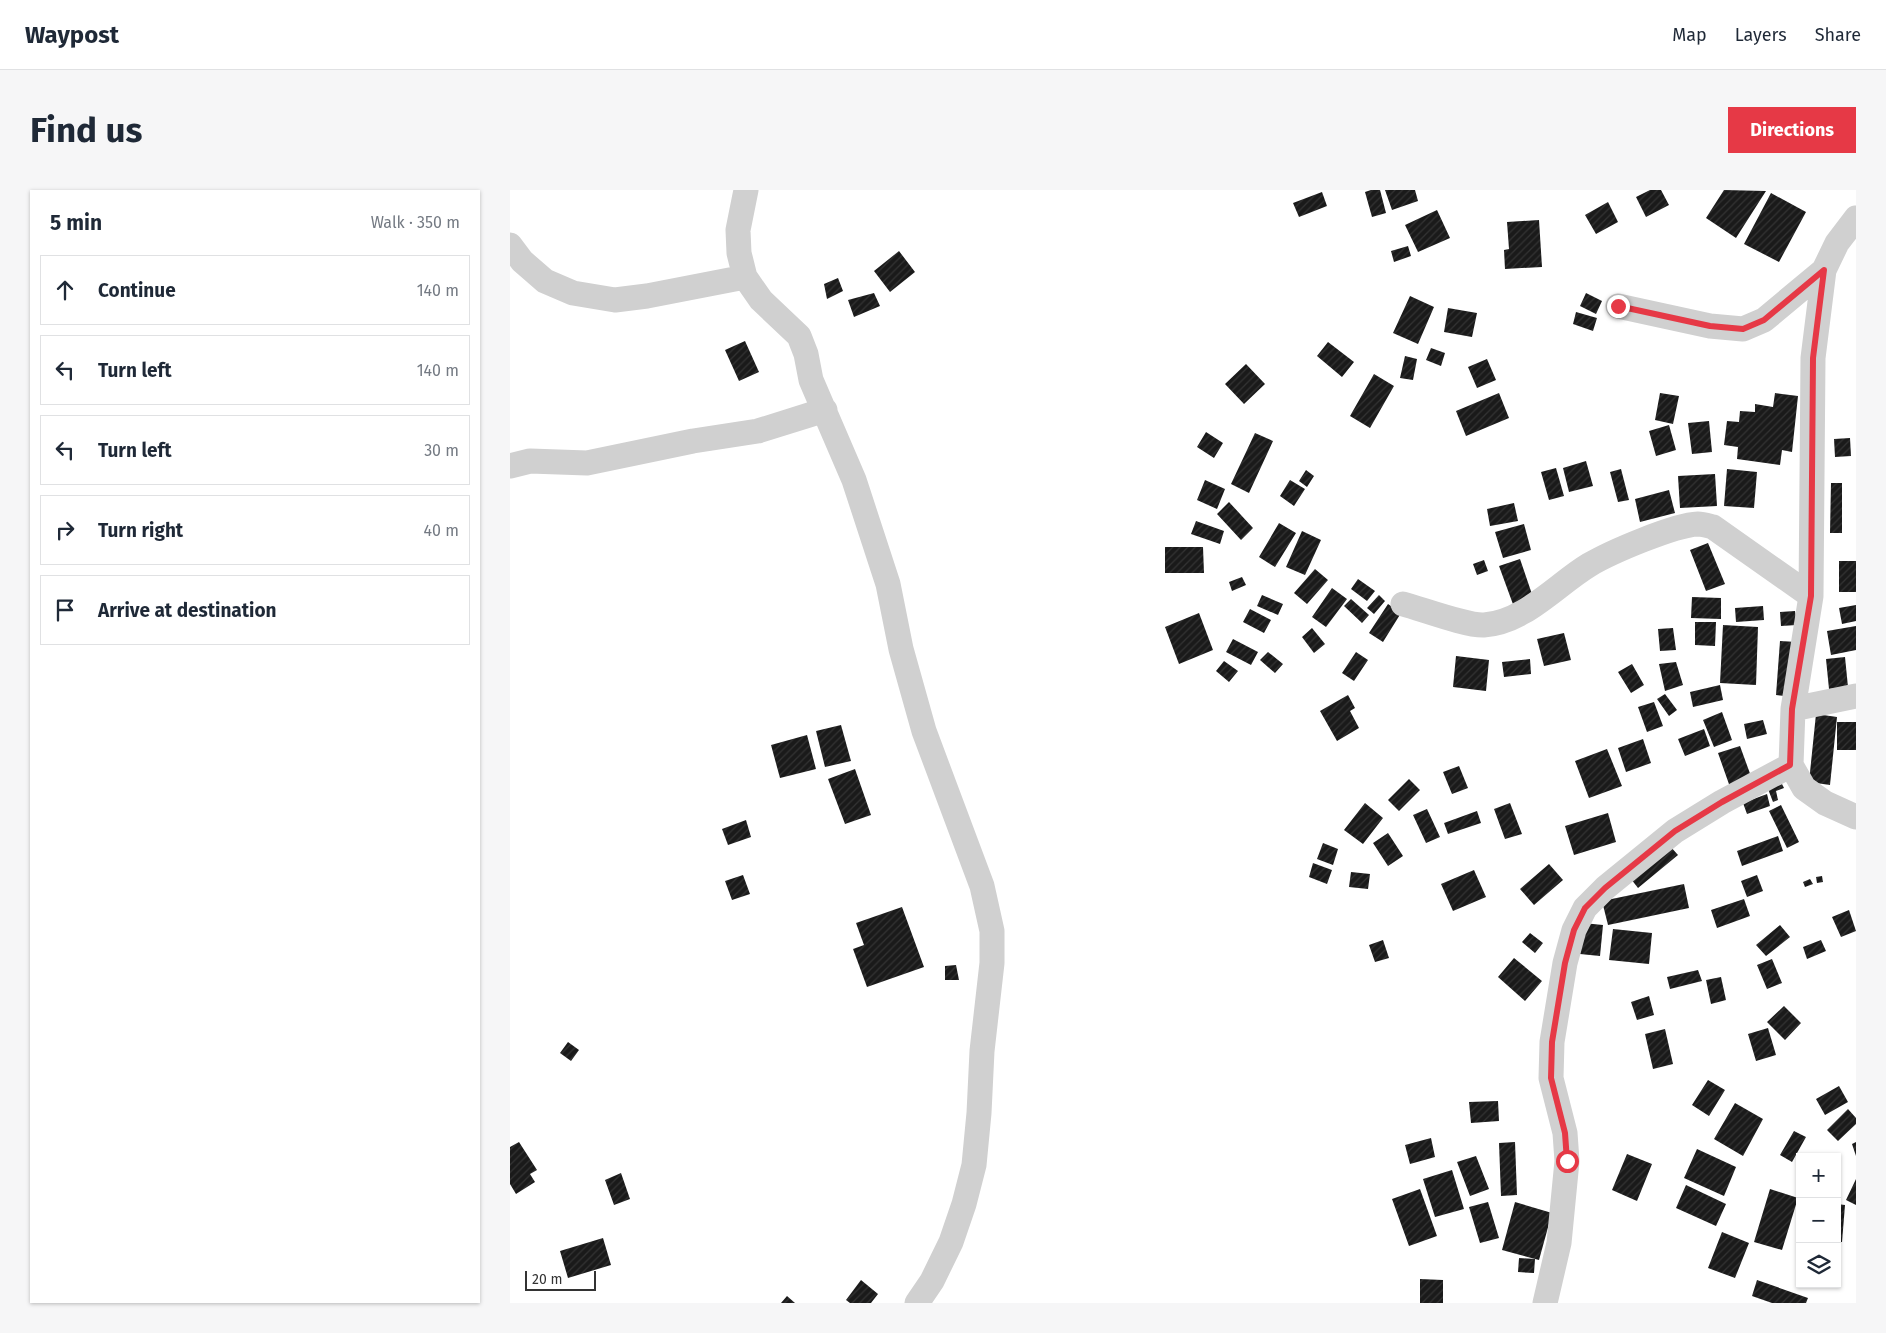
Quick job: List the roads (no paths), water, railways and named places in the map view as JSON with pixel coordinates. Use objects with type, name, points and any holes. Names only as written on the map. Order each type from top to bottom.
[{"type":"street","points":[[746,190],[738,230],[738,253],[745,277],[761,300],[799,336],[806,354],[811,380],[854,480],[888,584],[901,649],[924,731],[982,886],[992,931],[992,963],[982,1051],[974,1165],[964,1204],[951,1242],[932,1281],[917,1303]]},
{"type":"street","points":[[1856,218],[1838,243],[1824,270],[1813,358],[1811,596],[1792,709],[1790,765],[1804,788],[1825,803],[1856,817]]},
{"type":"street","points":[[510,245],[522,261],[544,282],[573,293],[615,300],[647,296],[745,277]]},
{"type":"street","points":[[1618,306],[1710,326],[1743,329],[1764,320],[1824,270]]},
{"type":"street","points":[[510,466],[530,461],[587,463],[693,441],[758,431],[825,410]]},
{"type":"street","points":[[1403,604],[1483,625],[1504,620],[1521,613],[1589,565],[1674,529],[1699,524],[1713,527],[1811,596]]},
{"type":"street","points":[[1792,709],[1856,696]]},
{"type":"street","points":[[1545,1303],[1559,1243],[1567,1161],[1565,1133],[1551,1078],[1552,1042],[1565,963],[1574,930],[1585,908],[1605,888],[1675,831],[1722,802],[1790,765]]}]
